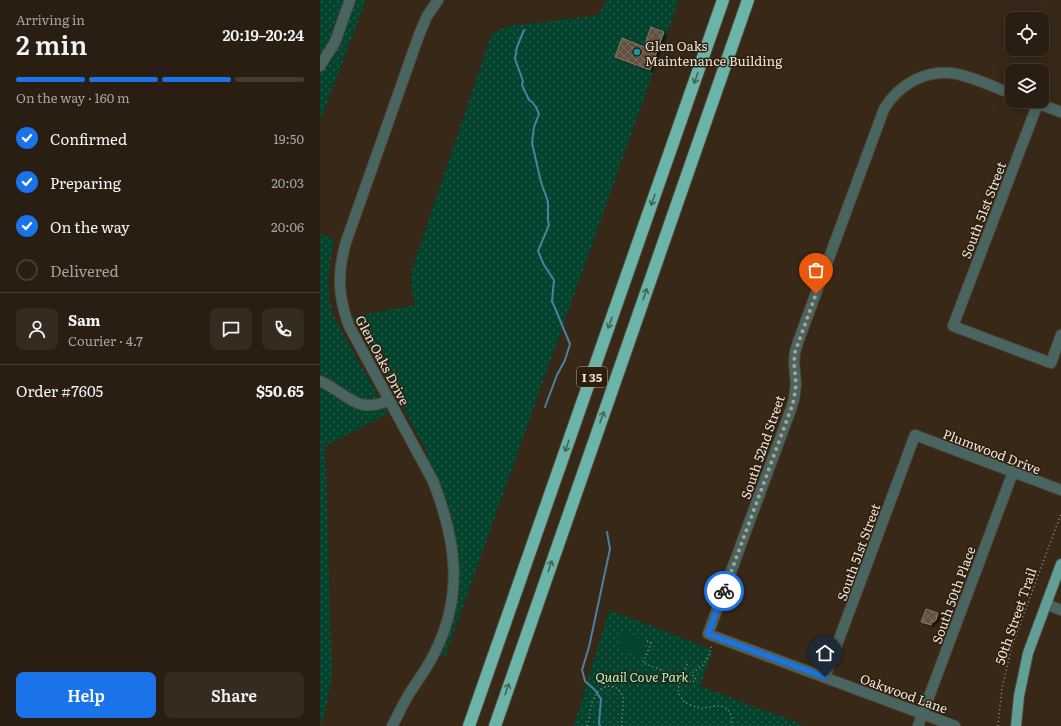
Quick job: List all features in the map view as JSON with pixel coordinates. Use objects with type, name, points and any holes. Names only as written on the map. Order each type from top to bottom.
[{"type":"highway","points":[[713,28],[717,0]]},
{"type":"highway","name":"I 35","points":[[469,726],[723,0]]},
{"type":"highway","name":"I 35","points":[[495,726],[748,0]]},
{"type":"highway","points":[[736,33],[752,0]]},
{"type":"main road","points":[[1016,726],[1019,696],[1028,653],[1061,564]]},
{"type":"street","points":[[320,66],[335,42],[350,0]]},
{"type":"street","name":"Glen Oaks Drive","points":[[392,726],[409,694],[435,653],[440,639],[452,598],[454,583],[451,542],[440,501],[433,482],[349,326],[341,299],[340,270],[346,242],[419,34],[427,16],[438,0]]},
{"type":"street","name":"South 52nd Street","points":[[710,638],[794,399],[796,384],[794,363],[798,342],[884,109],[889,100],[904,86],[923,76],[934,74],[956,74],[1005,91]]},
{"type":"street","name":"South 51st Street","points":[[1032,108],[954,326],[1051,363],[1061,336]]},
{"type":"street","points":[[1049,108],[1061,112]]},
{"type":"street","points":[[320,381],[358,404],[375,405],[389,400]]},
{"type":"street","name":"South 51st Street","points":[[825,677],[915,435]]},
{"type":"street","name":"Plumwood Drive","points":[[915,435],[1061,490]]},
{"type":"street","name":"South 50th Place","points":[[918,726],[1013,472]]},
{"type":"street","points":[[1046,604],[1061,610]]},
{"type":"street","name":"Oakwood Lane","points":[[710,638],[825,677],[955,726]]},
{"type":"path","name":"50th Street Trail","points":[[998,726],[1002,688],[1012,646],[1061,514]]},
{"type":"path","points":[[647,641],[651,643],[643,663],[692,682],[696,679],[692,674],[693,672],[704,665],[707,658],[710,638]]},
{"type":"path","points":[[687,664],[681,678],[678,692],[684,702],[700,708],[720,705],[723,706],[730,711],[732,726]]},
{"type":"path","points":[[587,726],[595,695],[606,686],[611,686],[620,692],[622,698],[622,726]]},
{"type":"green space","points":[[320,0],[366,0],[320,121]]},
{"type":"green space","points":[[607,0],[679,0],[445,657],[435,653],[449,611],[451,542],[422,460],[427,452],[352,317],[415,305],[411,281],[414,264],[491,35],[504,27],[598,15]]},
{"type":"green space","points":[[320,234],[334,239],[330,264],[329,298],[335,319],[388,414],[325,446],[332,677],[324,717],[320,725]]},
{"type":"green space","name":"Quail Cove Park","points":[[609,610],[713,650],[700,686],[806,726],[574,726]]},
{"type":"green space","points":[[623,632],[647,641],[641,656],[618,648]]},
{"type":"building","name":"Glen Oaks Maintenance Building","points":[[651,27],[664,32],[650,70],[615,57],[622,38],[644,47]]},
{"type":"building","points":[[926,609],[938,613],[936,620],[932,622],[931,625],[921,622]]},
{"type":"waterway","points":[[524,30],[517,47],[515,59],[523,81],[522,85],[529,100],[536,107],[539,114],[534,127],[532,143],[541,182],[548,202],[549,225],[538,251],[544,265],[554,280],[552,301],[570,344],[565,360],[557,375],[545,407]]},
{"type":"waterway","points":[[600,726],[601,699],[595,690],[585,681],[582,670],[589,647],[610,549],[607,532]]},
{"type":"way so far","points":[[724,591],[791,409],[796,384],[794,363],[795,352],[816,294]]},
{"type":"place","name":"Glen Oaks Maintenance Building","points":[[637,52]]},
{"type":"route","points":[[724,591],[708,634],[825,677]]}]
